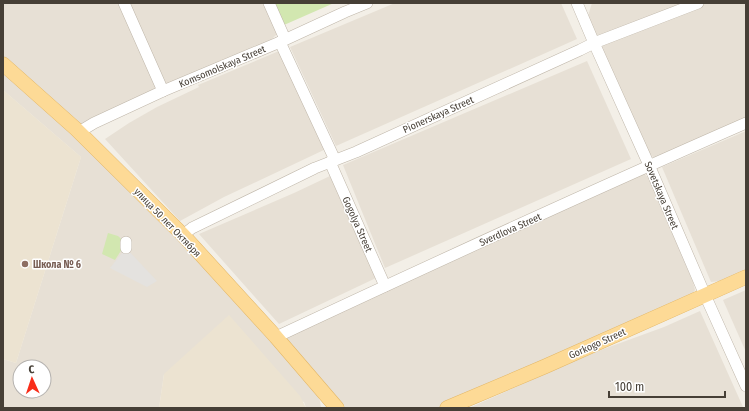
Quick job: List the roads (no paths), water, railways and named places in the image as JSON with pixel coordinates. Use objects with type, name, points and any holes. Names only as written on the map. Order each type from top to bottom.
[{"type":"main road","name":"улица 50 лет Октября","points":[[3,64],[79,132],[183,235],[276,337],[337,408]]},
{"type":"main road","name":"Gorkogo Street","points":[[448,408],[746,277]]},
{"type":"main road","name":"улица 50 лет Октября","points":[[322,390],[328,408]]},
{"type":"street","points":[[124,3],[163,91]]},
{"type":"street","name":"Gogolya Street","points":[[269,3],[282,40],[385,286]]},
{"type":"street","name":"Komsomolskaya Street","points":[[79,132],[94,123],[163,91],[367,3]]},
{"type":"street","name":"Sovetskaya Street","points":[[577,3],[746,386]]},
{"type":"street","name":"Pionerskaya Street","points":[[183,235],[192,228],[315,168],[356,152],[594,43],[698,3]]},
{"type":"street","name":"Sverdlova Street","points":[[276,337],[649,165],[746,123]]},
{"type":"place","name":"Школа № 6","points":[[25,264]]}]
